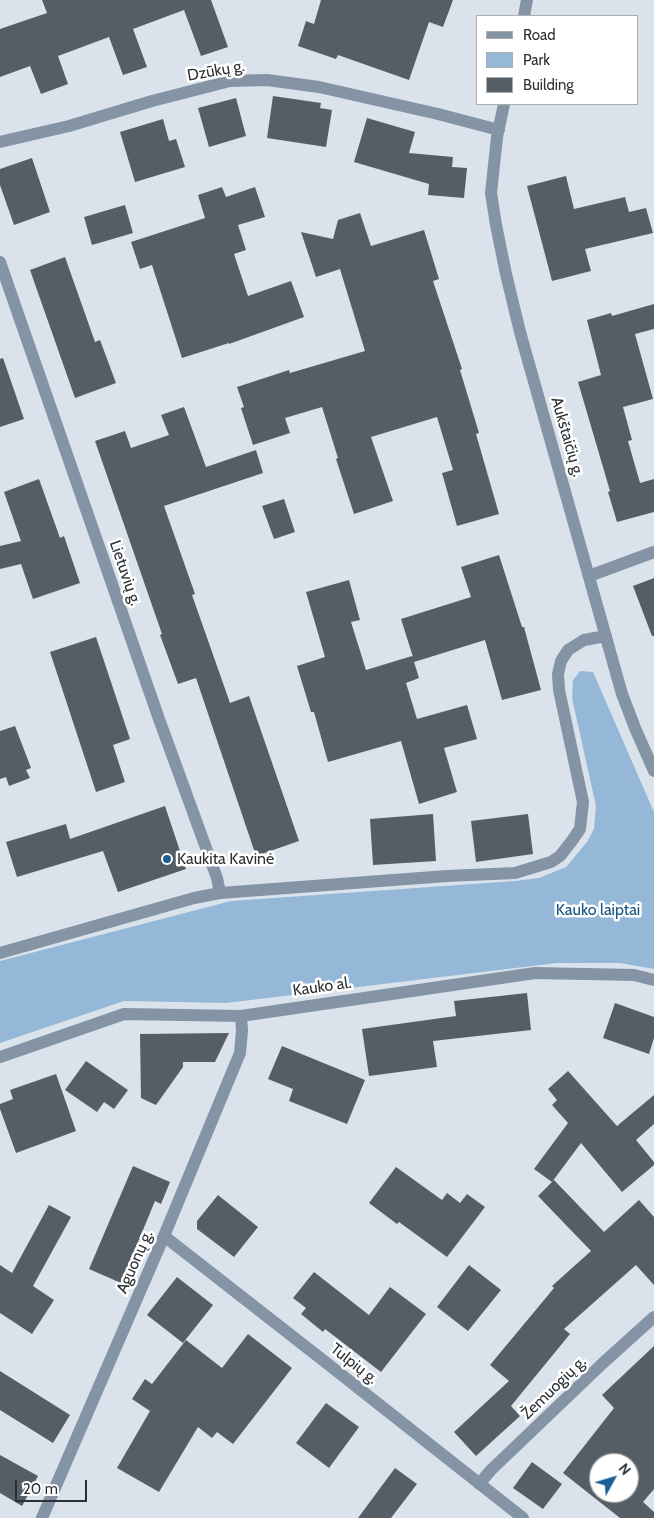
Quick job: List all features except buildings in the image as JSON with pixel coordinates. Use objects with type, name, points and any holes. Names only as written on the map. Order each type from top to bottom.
[{"type":"street","points":[[524,15],[527,0]]},
{"type":"street","name":"Dzūkų g.","points":[[0,142],[69,126],[152,101],[230,82],[267,80],[319,87],[499,130]]},
{"type":"street","name":"Aukštaičių g.","points":[[504,105],[491,193],[506,274],[520,332],[622,694],[654,771]]},
{"type":"street","name":"Lietuvių g.","points":[[0,262],[155,710],[217,878],[220,893]]},
{"type":"street","points":[[589,576],[654,552]]},
{"type":"street","points":[[0,954],[194,898],[220,893],[447,876],[516,873],[551,862],[560,856],[580,829],[583,802],[558,690],[558,674],[562,660],[568,650],[584,640],[606,636]]},
{"type":"street","name":"Kauko al.","points":[[0,1057],[124,1014],[241,1016],[535,973],[634,975],[654,980]]},
{"type":"street","name":"Aguonų g.","points":[[42,1518],[164,1236],[240,1053],[241,1016]]},
{"type":"street","name":"Tulpių g.","points":[[164,1236],[522,1518]]},
{"type":"street","name":"Žemuogių g.","points":[[479,1484],[491,1470],[654,1317]]},
{"type":"green space","name":"Kauko laiptai","points":[[580,671],[593,672],[654,812],[654,969],[620,963],[557,963],[226,1003],[124,1001],[0,1043],[0,961],[231,901],[515,881],[539,878],[566,867],[587,842],[594,829],[596,806],[572,698],[573,680]]},
{"type":"place","name":"Kaukita Kavinė","points":[[167,859]]}]
